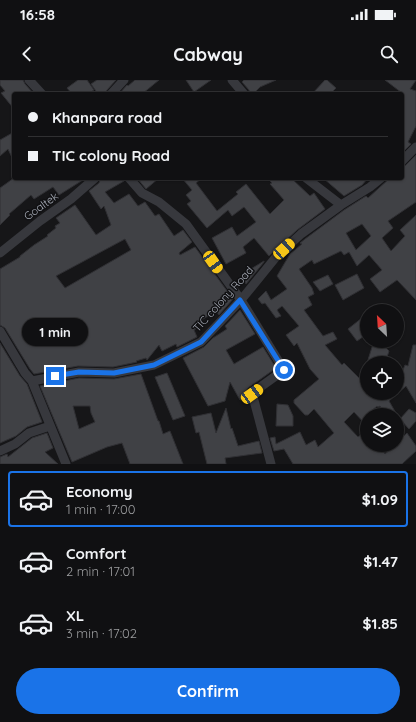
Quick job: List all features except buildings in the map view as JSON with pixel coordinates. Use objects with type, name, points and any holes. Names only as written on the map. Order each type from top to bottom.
[{"type":"street","points":[[29,80],[40,92]]},
{"type":"street","points":[[113,92],[124,80]]},
{"type":"street","points":[[232,80],[242,92]]},
{"type":"street","points":[[404,159],[416,147]]},
{"type":"street","name":"Goaltek","points":[[0,253],[40,221],[71,199],[93,180]]},
{"type":"street","points":[[131,180],[142,194],[159,202],[186,224],[240,300],[284,370],[252,394],[271,464]]},
{"type":"street","points":[[309,180],[341,205]]},
{"type":"street","name":"TIC colony Road","points":[[32,381],[79,372],[114,373],[154,365],[201,342],[240,300],[276,256],[301,234],[379,180]]},
{"type":"street","points":[[0,331],[25,373],[32,381],[66,464]]},
{"type":"street","points":[[0,451],[15,444],[29,433],[50,426]]},
{"type":"route","points":[[55,376],[79,372],[114,373],[154,365],[201,342],[240,300],[284,370]]}]
